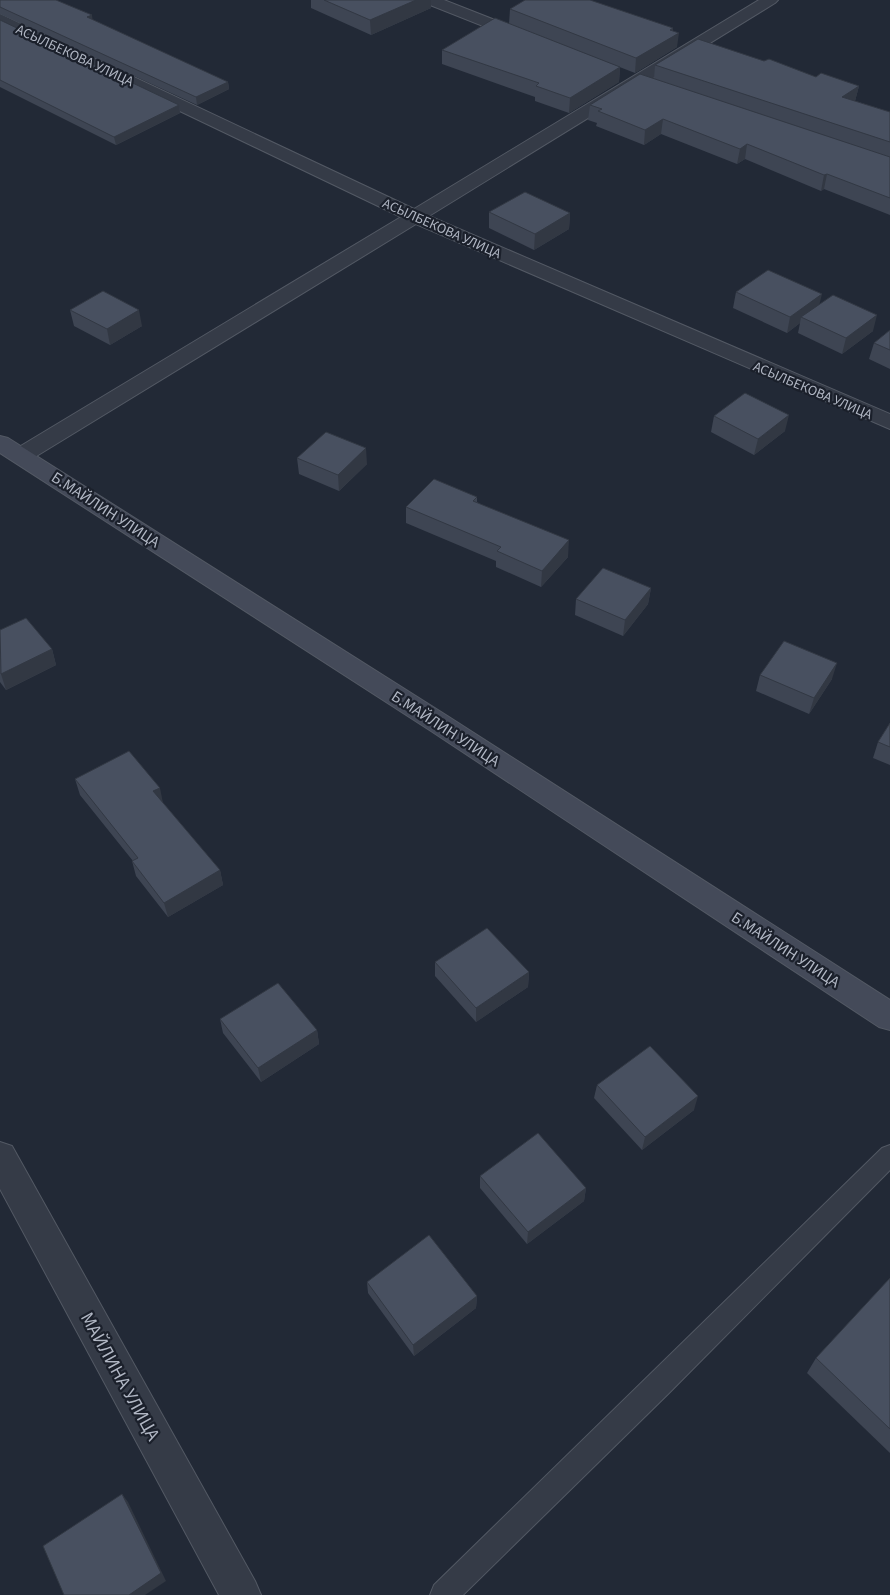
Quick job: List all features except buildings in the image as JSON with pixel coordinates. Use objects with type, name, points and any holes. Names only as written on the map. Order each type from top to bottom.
[{"type":"street","points":[[430,0],[537,42]]},
{"type":"street","points":[[11,449],[414,216],[770,0]]},
{"type":"street","name":"АСЫЛБЕКОВА УЛИЦА","points":[[0,20],[414,216],[890,422]]},
{"type":"street","points":[[617,74],[654,87]]},
{"type":"street","name":"Б.МАЙЛИН УЛИЦА","points":[[11,449],[449,729],[890,1017]]},
{"type":"street","name":"МАЙЛИНА УЛИЦА","points":[[0,1157],[241,1595]]},
{"type":"lane","points":[[444,1595],[890,1155]]}]
